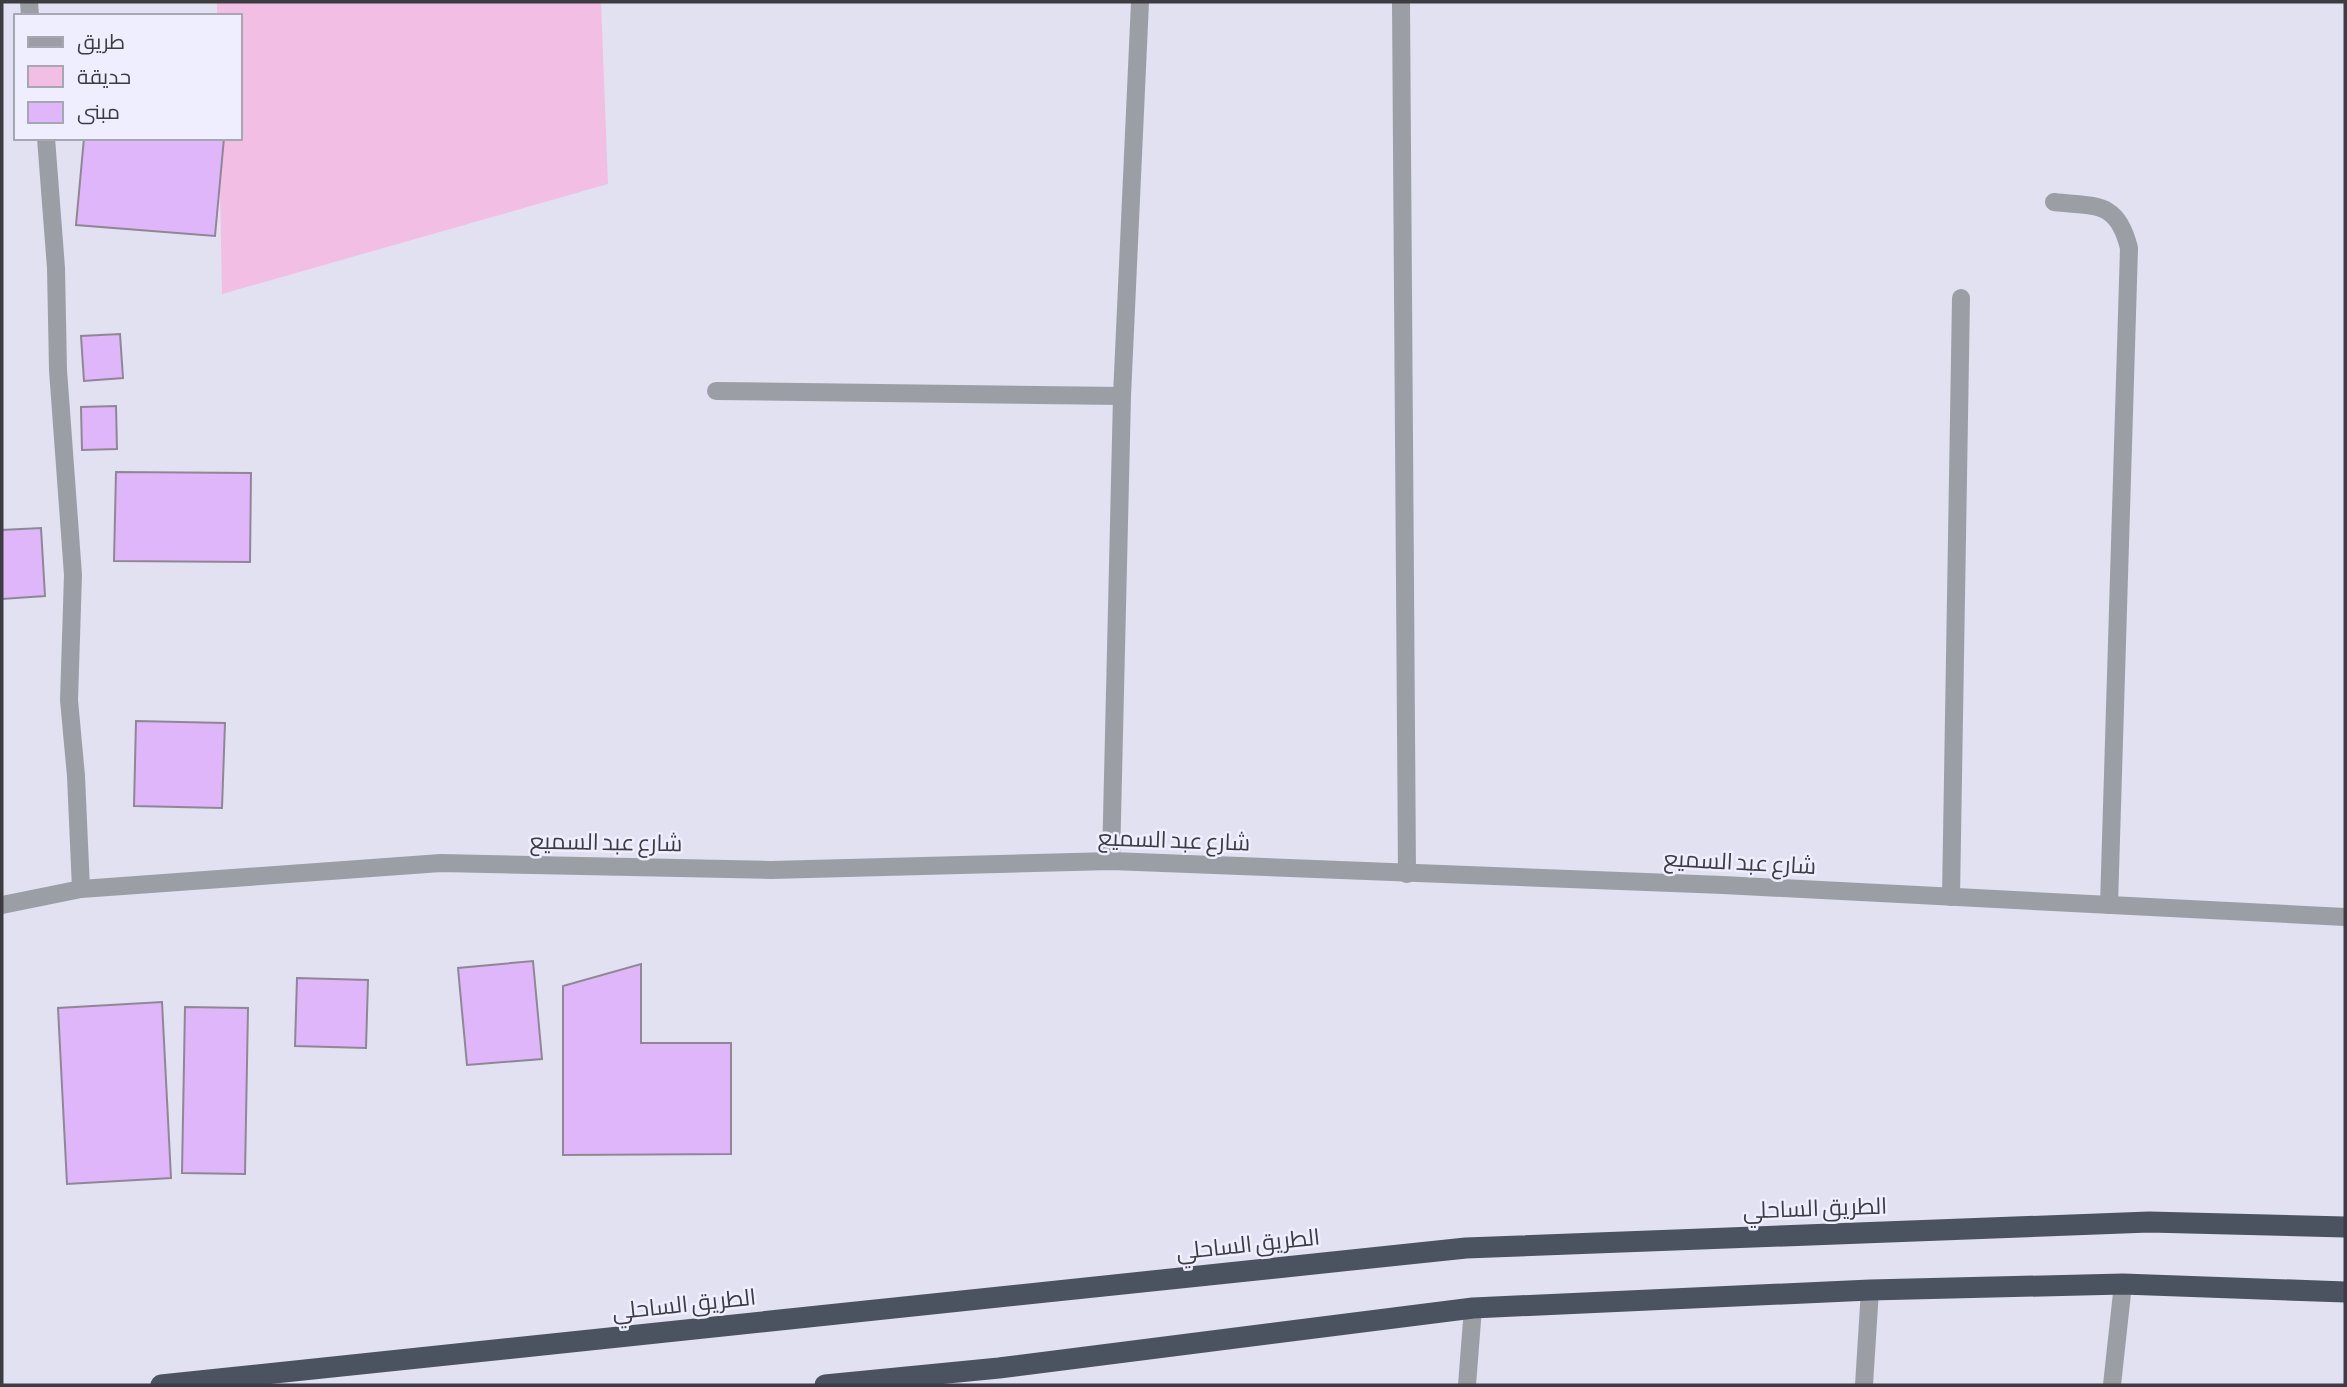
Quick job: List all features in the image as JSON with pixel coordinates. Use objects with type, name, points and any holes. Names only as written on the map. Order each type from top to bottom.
[{"type":"highway","name":"الطريق الساحلي","points":[[161,1385],[1466,1248],[2148,1222],[2345,1227]]},
{"type":"highway","points":[[825,1385],[998,1377],[1473,1308],[1870,1290],[2123,1284],[2345,1292]]},
{"type":"street","points":[[1111,861],[1122,397],[1140,2]]},
{"type":"street","points":[[1401,2],[1407,874]]},
{"type":"street","points":[[46,140],[57,268],[58,370],[73,575],[69,700],[76,776],[81,889]]},
{"type":"street","points":[[2054,202],[2102,208],[2120,220],[2129,248],[2109,905]]},
{"type":"street","points":[[1951,897],[1961,298]]},
{"type":"street","points":[[716,391],[1122,397]]},
{"type":"street","name":"شارع عبد السميع","points":[[2,905],[81,889],[442,863],[771,870],[1111,861],[1723,885],[2345,917]]},
{"type":"street","points":[[2112,1385],[2123,1284]]},
{"type":"street","points":[[1864,1385],[1870,1290]]},
{"type":"street","points":[[1467,1385],[1473,1308]]},
{"type":"green space","points":[[217,2],[601,2],[608,184],[222,294],[219,140],[242,140],[242,14],[217,14]]},
{"type":"building","points":[[84,140],[224,140],[215,236],[76,225]]},
{"type":"building","points":[[120,334],[123,378],[84,381],[81,336]]},
{"type":"building","points":[[116,406],[117,449],[82,450],[81,407]]},
{"type":"building","points":[[116,472],[251,473],[250,562],[114,561]]},
{"type":"building","points":[[41,528],[45,596],[2,599],[2,530]]},
{"type":"building","points":[[136,721],[225,723],[222,808],[134,806]]},
{"type":"building","points":[[533,961],[542,1059],[467,1065],[458,968]]},
{"type":"building","points":[[641,964],[641,1043],[731,1043],[731,1154],[563,1155],[563,986]]},
{"type":"building","points":[[297,978],[368,980],[366,1048],[295,1046]]},
{"type":"building","points":[[162,1002],[171,1178],[67,1184],[58,1008]]},
{"type":"building","points":[[185,1007],[248,1008],[245,1174],[182,1173]]}]
